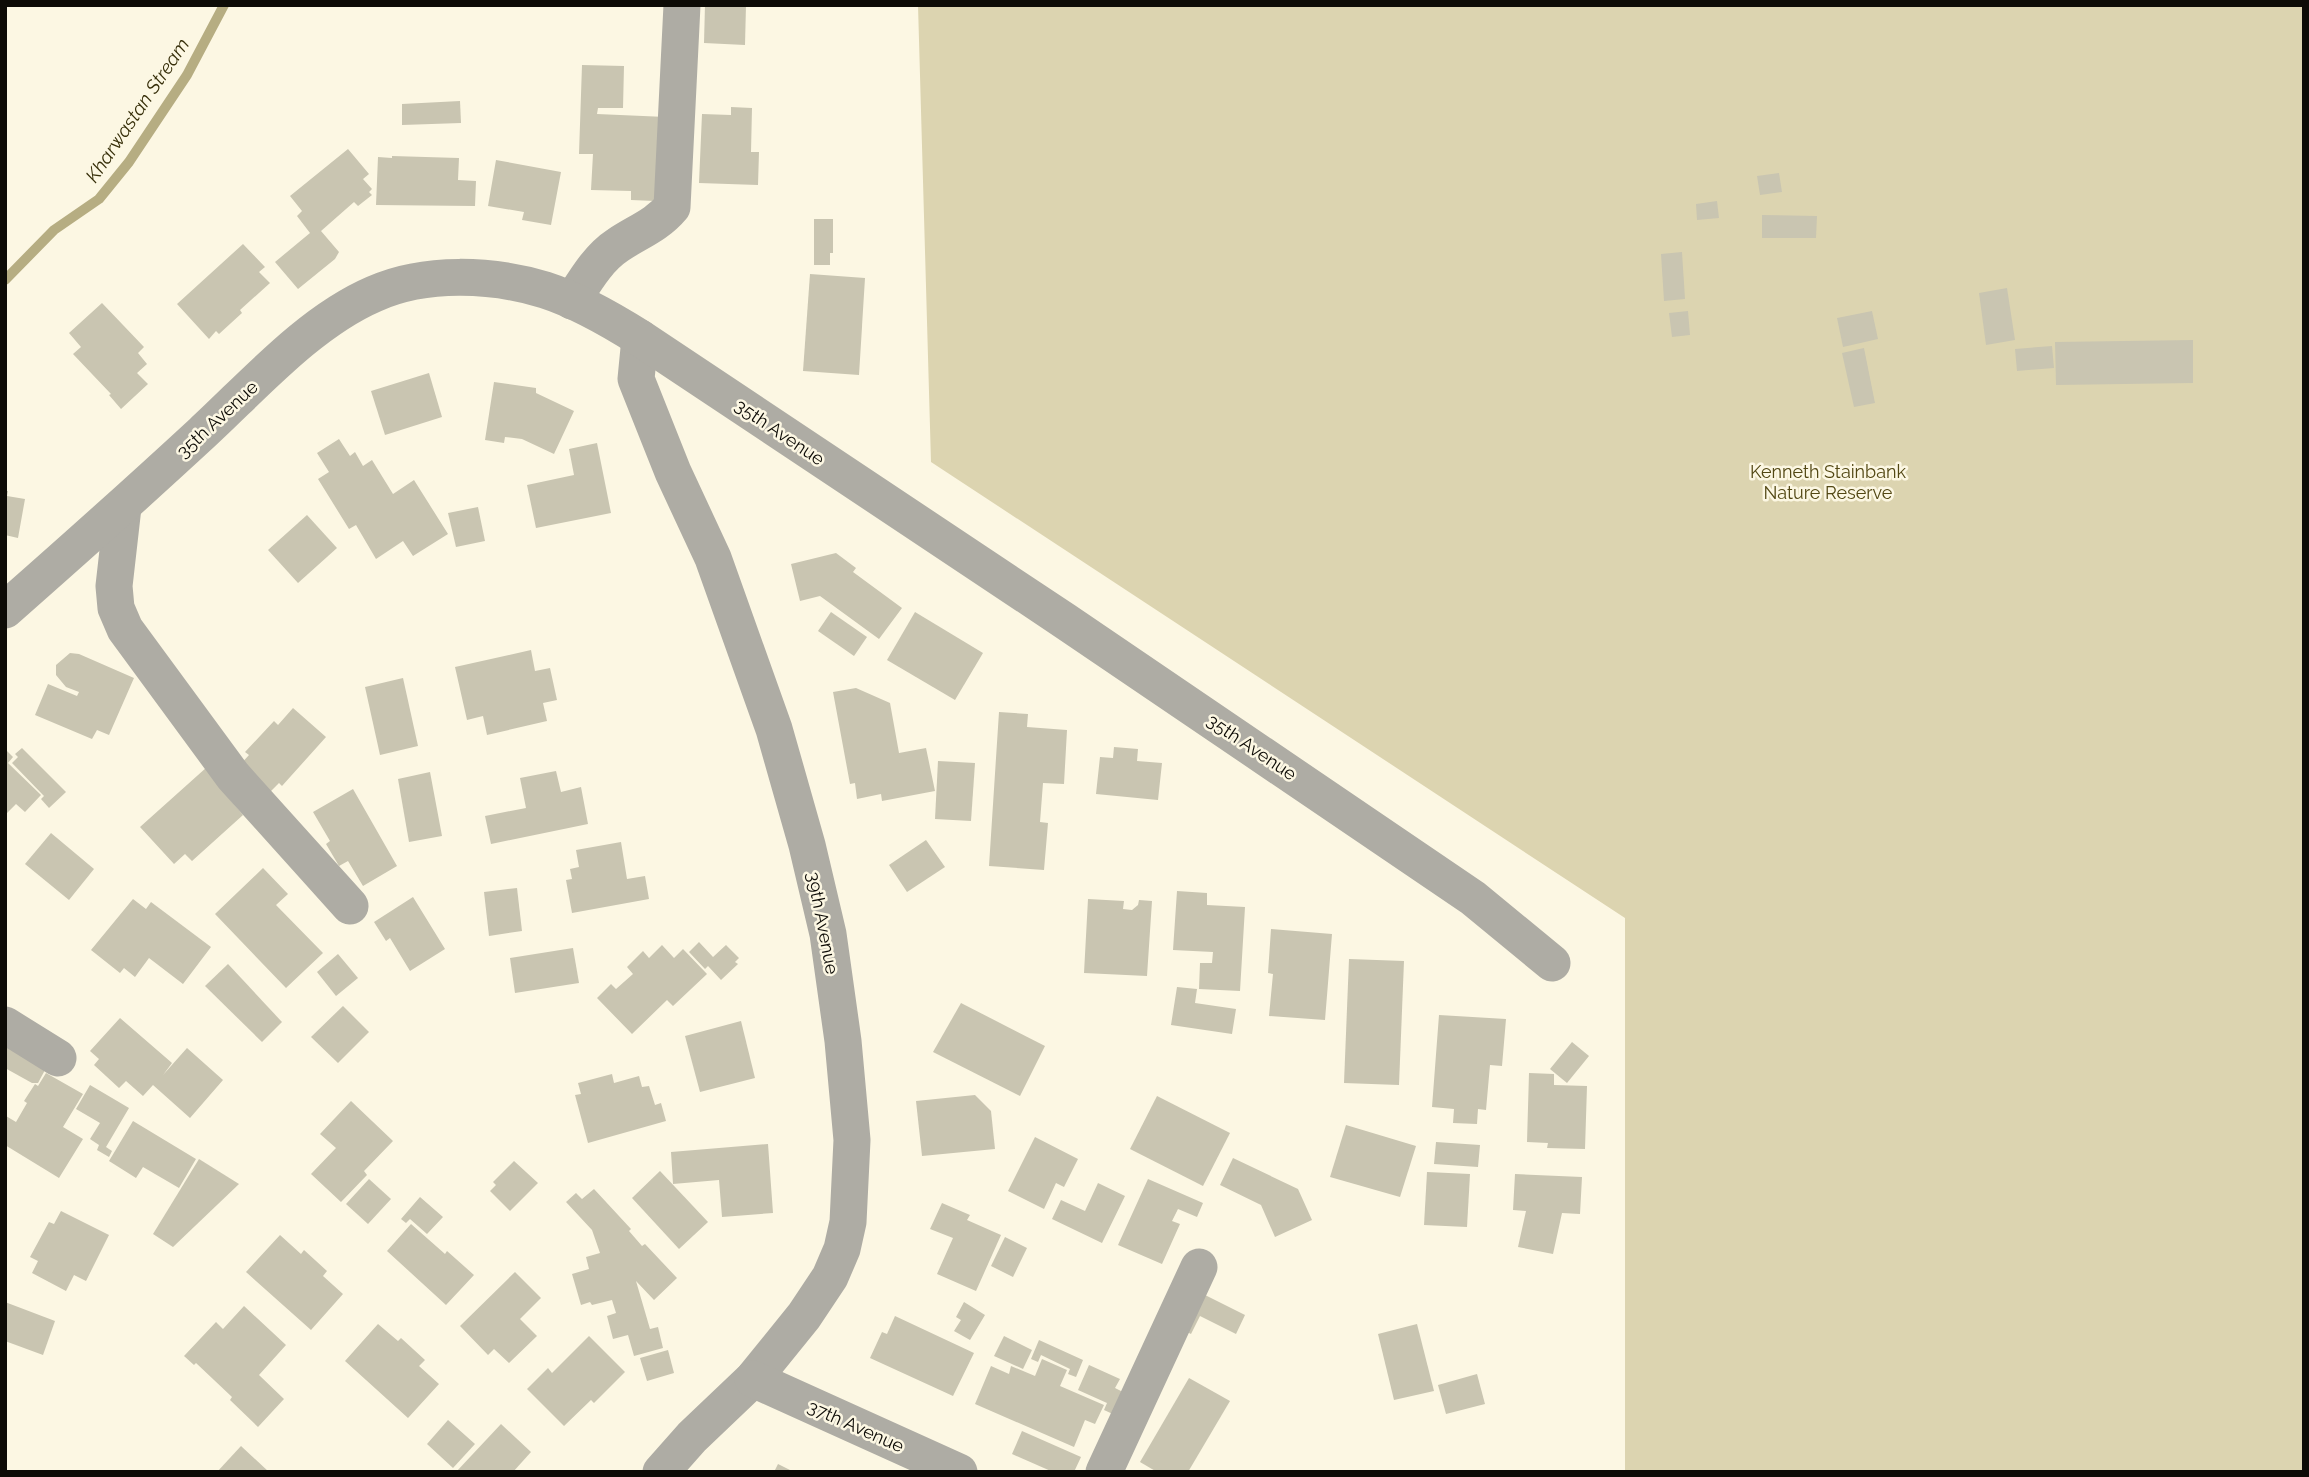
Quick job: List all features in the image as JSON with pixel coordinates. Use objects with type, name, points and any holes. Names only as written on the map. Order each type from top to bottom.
[{"type":"street","points":[[572,300],[597,265],[612,250],[653,226],[672,207],[682,5]]},
{"type":"street","name":"35th Avenue","points":[[5,610],[123,507],[311,334],[340,313],[373,294],[406,284],[457,278],[494,280],[544,290],[603,315],[640,338],[1065,621],[1473,898],[1552,963]]},
{"type":"street","name":"39th Avenue","points":[[640,338],[636,379],[673,472],[713,558],[774,729],[796,806],[828,934],[843,1041],[852,1140],[848,1222],[842,1249],[830,1277],[753,1379],[692,1437],[661,1472]]},
{"type":"street","points":[[123,507],[114,586],[116,608],[125,628],[233,776],[350,906]]},
{"type":"street","points":[[5,1025],[58,1058]]},
{"type":"street","points":[[1104,1472],[1199,1268]]},
{"type":"street","name":"37th Avenue","points":[[753,1379],[959,1472]]},
{"type":"green space","name":"Kenneth Stainbank Nature Reserve","points":[[918,5],[2304,5],[2304,1472],[1625,1472],[1625,918],[931,462]]},
{"type":"building","points":[[705,5],[746,5],[745,45],[704,43]]},
{"type":"building","points":[[582,65],[624,66],[623,108],[598,108],[597,114],[666,117],[655,201],[631,200],[631,191],[591,190],[593,154],[579,154]]},
{"type":"building","points":[[460,101],[461,123],[402,125],[402,104]]},
{"type":"building","points":[[731,107],[752,108],[751,152],[759,152],[758,185],[699,183],[702,114],[731,115]]},
{"type":"building","points":[[348,149],[369,174],[363,179],[372,189],[369,192],[372,195],[358,206],[354,202],[321,231],[339,252],[335,259],[298,289],[275,262],[310,233],[297,216],[302,211],[290,196]]},
{"type":"building","points":[[378,157],[459,158],[458,180],[476,181],[475,206],[376,205]]},
{"type":"building","points":[[496,160],[561,172],[551,225],[522,220],[524,212],[488,206]]},
{"type":"building","points":[[1779,173],[1782,192],[1760,195],[1757,176]]},
{"type":"building","points":[[1717,201],[1719,218],[1697,220],[1696,204]]},
{"type":"building","points":[[1762,215],[1817,216],[1816,238],[1762,238]]},
{"type":"building","points":[[814,219],[833,219],[833,253],[830,253],[830,265],[814,265]]},
{"type":"building","points":[[243,244],[265,267],[259,272],[270,283],[240,310],[242,313],[219,334],[216,331],[209,339],[177,304]]},
{"type":"building","points":[[1682,252],[1685,299],[1664,301],[1661,254]]},
{"type":"building","points":[[810,274],[865,278],[859,375],[803,371]]},
{"type":"building","points":[[2007,288],[2015,340],[1986,345],[1979,293]]},
{"type":"building","points":[[102,303],[144,347],[138,353],[147,364],[137,373],[148,384],[121,409],[109,395],[111,394],[73,354],[81,347],[69,333]]},
{"type":"building","points":[[1688,311],[1690,335],[1672,337],[1669,313]]},
{"type":"building","points":[[1872,311],[1878,339],[1843,347],[1837,318]]},
{"type":"building","points":[[2193,340],[2193,383],[2056,385],[2055,342]]},
{"type":"building","points":[[2052,346],[2054,368],[2017,371],[2015,349]]},
{"type":"building","points":[[1864,348],[1875,403],[1854,407],[1842,353]]},
{"type":"building","points":[[429,373],[442,417],[385,435],[371,391]]},
{"type":"building","points":[[494,382],[536,388],[536,393],[574,411],[554,454],[522,439],[505,437],[504,443],[485,440]]},
{"type":"building","points":[[339,439],[350,456],[355,452],[363,466],[372,460],[393,494],[414,480],[448,534],[413,556],[403,541],[376,559],[356,525],[349,529],[318,479],[329,472],[317,453]]},
{"type":"building","points":[[597,443],[611,513],[536,528],[527,485],[574,475],[569,449]]},
{"type":"building","points":[[5,491],[8,491],[7,496],[25,499],[18,538],[5,535]]},
{"type":"building","points":[[478,507],[485,541],[456,547],[448,513]]},
{"type":"building","points":[[307,515],[337,548],[298,583],[268,550]]},
{"type":"building","points":[[836,553],[856,568],[853,572],[902,608],[879,639],[820,596],[800,601],[791,564]]},
{"type":"building","points":[[831,612],[867,637],[854,656],[818,631]]},
{"type":"building","points":[[915,612],[983,653],[955,700],[887,660]]},
{"type":"building","points":[[531,650],[535,671],[550,668],[557,700],[543,703],[547,721],[487,735],[483,716],[467,720],[455,667]]},
{"type":"building","points":[[70,653],[79,654],[134,678],[109,735],[97,730],[92,739],[35,715],[48,684],[77,696],[79,692],[66,687],[56,675],[56,665]]},
{"type":"building","points":[[403,678],[418,746],[380,755],[365,687]]},
{"type":"building","points":[[856,688],[890,703],[899,753],[926,748],[935,791],[882,801],[881,794],[857,799],[855,783],[850,784],[833,692]]},
{"type":"building","points":[[293,708],[326,737],[282,786],[279,783],[268,794],[238,767],[249,755],[245,752],[274,721],[278,725]]},
{"type":"building","points":[[999,712],[1028,714],[1027,727],[1067,730],[1064,784],[1043,783],[1040,822],[1048,823],[1044,870],[989,866]]},
{"type":"building","points":[[1114,747],[1138,749],[1137,761],[1162,763],[1158,800],[1096,794],[1100,757],[1113,758]]},
{"type":"building","points":[[22,748],[66,792],[49,808],[41,799],[44,796],[12,763],[18,757],[15,754]]},
{"type":"building","points":[[5,749],[13,757],[8,763],[41,795],[25,812],[16,804],[5,815]]},
{"type":"building","points":[[938,761],[975,763],[971,821],[935,819]]},
{"type":"building","points":[[207,767],[230,793],[227,796],[243,815],[192,861],[185,854],[174,864],[140,827]]},
{"type":"building","points":[[556,771],[561,792],[581,787],[588,824],[491,844],[485,816],[526,808],[520,778]]},
{"type":"building","points":[[430,772],[442,836],[409,842],[398,779]]},
{"type":"building","points":[[353,789],[397,866],[363,886],[348,861],[339,866],[326,844],[330,841],[313,812]]},
{"type":"building","points":[[51,833],[94,869],[69,900],[25,864]]},
{"type":"building","points":[[926,840],[945,867],[907,892],[889,865]]},
{"type":"building","points":[[621,842],[627,879],[645,876],[649,899],[572,913],[566,880],[572,879],[570,869],[579,867],[576,850]]},
{"type":"building","points":[[263,868],[288,894],[276,905],[323,953],[286,988],[215,914]]},
{"type":"building","points":[[517,888],[522,931],[489,936],[484,892]]},
{"type":"building","points":[[1177,891],[1207,893],[1207,905],[1245,907],[1240,991],[1199,989],[1200,963],[1212,963],[1213,952],[1173,950]]},
{"type":"building","points":[[413,897],[445,949],[410,971],[390,938],[386,941],[374,922]]},
{"type":"building","points":[[133,899],[146,909],[151,902],[211,947],[183,984],[149,958],[135,977],[124,968],[120,973],[91,950]]},
{"type":"building","points":[[1088,899],[1124,901],[1123,909],[1132,910],[1139,900],[1152,901],[1147,976],[1084,973]]},
{"type":"building","points":[[1271,929],[1332,934],[1325,1020],[1269,1016],[1273,974],[1268,973]]},
{"type":"building","points":[[699,942],[713,957],[726,945],[739,958],[735,962],[738,964],[721,980],[708,966],[705,969],[689,952]]},
{"type":"building","points":[[662,945],[674,958],[683,949],[707,974],[673,1006],[667,1000],[632,1034],[597,998],[611,984],[616,989],[633,974],[627,967],[643,951],[649,958]]},
{"type":"building","points":[[573,948],[579,983],[515,993],[510,958]]},
{"type":"building","points":[[338,954],[358,978],[336,996],[317,972]]},
{"type":"building","points":[[1349,959],[1404,961],[1399,1085],[1344,1083]]},
{"type":"building","points":[[228,964],[282,1022],[262,1042],[205,986]]},
{"type":"building","points":[[1177,987],[1197,989],[1195,1003],[1236,1009],[1232,1034],[1171,1025]]},
{"type":"building","points":[[961,1003],[1045,1046],[1020,1096],[933,1052]]},
{"type":"building","points":[[343,1006],[369,1032],[338,1063],[311,1037]]},
{"type":"building","points":[[1439,1015],[1506,1019],[1502,1066],[1490,1065],[1486,1110],[1478,1109],[1477,1124],[1453,1123],[1454,1109],[1432,1107]]},
{"type":"building","points":[[120,1018],[172,1063],[163,1075],[187,1048],[223,1080],[190,1118],[153,1085],[143,1096],[126,1081],[119,1088],[94,1065],[99,1059],[90,1051]]},
{"type":"building","points":[[741,1021],[755,1078],[700,1092],[685,1036]]},
{"type":"building","points":[[1572,1042],[1589,1056],[1567,1083],[1550,1069]]},
{"type":"building","points":[[5,1045],[45,1070],[38,1083],[32,1083],[5,1068]]},
{"type":"building","points":[[46,1073],[83,1094],[63,1127],[83,1139],[59,1178],[5,1145],[6,1116],[16,1122],[27,1103],[24,1101]]},
{"type":"building","points":[[1529,1073],[1554,1074],[1554,1085],[1587,1086],[1585,1149],[1547,1148],[1548,1143],[1527,1142]]},
{"type":"building","points":[[612,1074],[614,1083],[639,1076],[642,1087],[649,1086],[655,1105],[661,1103],[666,1121],[588,1143],[575,1095],[581,1094],[578,1083]]},
{"type":"building","points":[[90,1085],[129,1108],[106,1147],[112,1151],[109,1157],[97,1150],[99,1145],[90,1139],[100,1123],[76,1109]]},
{"type":"building","points":[[975,1095],[991,1111],[995,1149],[922,1156],[916,1101]]},
{"type":"building","points":[[1157,1096],[1230,1133],[1203,1186],[1130,1149]]},
{"type":"building","points":[[351,1101],[393,1141],[364,1171],[367,1175],[341,1202],[311,1174],[336,1148],[320,1134]]},
{"type":"building","points":[[133,1121],[196,1159],[179,1188],[143,1167],[136,1178],[109,1161]]},
{"type":"building","points":[[1346,1125],[1416,1146],[1400,1197],[1330,1177]]},
{"type":"building","points":[[1035,1137],[1078,1159],[1064,1187],[1056,1183],[1044,1209],[1008,1191]]},
{"type":"building","points":[[1436,1142],[1480,1145],[1478,1167],[1434,1164]]},
{"type":"building","points":[[768,1144],[773,1213],[722,1217],[719,1180],[673,1184],[671,1152]]},
{"type":"building","points":[[1233,1158],[1298,1189],[1312,1220],[1275,1237],[1261,1205],[1220,1185]]},
{"type":"building","points":[[199,1159],[239,1184],[173,1247],[153,1234]]},
{"type":"building","points":[[514,1161],[538,1183],[510,1211],[490,1191],[496,1185],[493,1182]]},
{"type":"building","points":[[660,1171],[708,1222],[679,1249],[632,1198]]},
{"type":"building","points":[[1427,1172],[1470,1174],[1467,1227],[1424,1225]]},
{"type":"building","points":[[1515,1174],[1582,1177],[1580,1214],[1562,1213],[1553,1254],[1518,1247],[1526,1211],[1513,1210]]},
{"type":"building","points":[[369,1179],[391,1199],[368,1224],[346,1204]]},
{"type":"building","points":[[1148,1179],[1203,1203],[1197,1217],[1178,1209],[1172,1221],[1180,1224],[1162,1264],[1118,1245]]},
{"type":"building","points":[[1098,1183],[1125,1196],[1102,1243],[1052,1219],[1061,1200],[1085,1211]]},
{"type":"building","points":[[594,1189],[631,1229],[629,1231],[642,1246],[645,1244],[677,1278],[654,1300],[636,1281],[650,1329],[658,1327],[663,1348],[634,1356],[628,1335],[613,1339],[607,1316],[616,1313],[612,1300],[581,1305],[572,1274],[589,1269],[586,1257],[600,1253],[592,1230],[566,1202],[576,1193],[582,1199]]},
{"type":"building","points":[[420,1197],[443,1217],[427,1234],[410,1219],[406,1223],[401,1219]]},
{"type":"building","points":[[942,1203],[970,1215],[967,1220],[1001,1235],[976,1291],[937,1274],[953,1238],[930,1229]]},
{"type":"building","points":[[61,1211],[109,1235],[86,1281],[74,1275],[66,1291],[32,1273],[38,1261],[30,1257],[49,1222],[54,1224]]},
{"type":"building","points":[[411,1224],[474,1275],[446,1305],[387,1251]]},
{"type":"building","points":[[280,1235],[301,1254],[304,1250],[327,1271],[323,1276],[343,1294],[311,1330],[246,1272]]},
{"type":"building","points":[[1005,1237],[1027,1248],[1013,1277],[991,1266]]},
{"type":"building","points":[[515,1272],[541,1298],[520,1319],[537,1336],[509,1363],[494,1349],[488,1355],[460,1326]]},
{"type":"building","points":[[1201,1293],[1245,1315],[1236,1334],[1200,1316],[1191,1334],[1183,1330]]},
{"type":"building","points":[[5,1302],[55,1321],[43,1355],[5,1341]]},
{"type":"building","points":[[964,1302],[985,1315],[970,1340],[954,1331],[961,1320],[956,1317]]},
{"type":"building","points":[[244,1306],[286,1345],[259,1375],[284,1399],[258,1427],[230,1400],[232,1397],[196,1363],[194,1365],[184,1356],[216,1322],[223,1329]]},
{"type":"building","points":[[895,1316],[974,1353],[953,1396],[870,1358],[882,1332],[887,1334]]},
{"type":"building","points":[[378,1324],[398,1341],[401,1338],[425,1360],[419,1366],[439,1384],[408,1418],[345,1361]]},
{"type":"building","points":[[1417,1324],[1434,1391],[1394,1400],[1378,1334]]},
{"type":"building","points":[[589,1336],[625,1372],[594,1403],[591,1400],[564,1426],[527,1389],[548,1368],[552,1373]]},
{"type":"building","points":[[1004,1336],[1032,1350],[1023,1369],[994,1356]]},
{"type":"building","points":[[1039,1340],[1083,1360],[1076,1377],[1068,1374],[1070,1369],[1041,1355],[1038,1362],[1031,1359]]},
{"type":"building","points":[[668,1350],[674,1373],[647,1381],[640,1358]]},
{"type":"building","points":[[1042,1359],[1067,1370],[1060,1386],[1104,1405],[1095,1424],[1085,1420],[1074,1447],[975,1404],[991,1366],[1009,1374],[1011,1366],[1035,1376]]},
{"type":"building","points":[[1089,1365],[1120,1379],[1115,1388],[1127,1394],[1117,1416],[1104,1410],[1107,1403],[1078,1390]]},
{"type":"building","points":[[1477,1374],[1485,1404],[1446,1414],[1438,1385]]},
{"type":"building","points":[[1189,1378],[1230,1401],[1188,1472],[1157,1472],[1140,1462]]},
{"type":"building","points":[[448,1420],[475,1444],[453,1468],[427,1444]]},
{"type":"building","points":[[501,1424],[531,1452],[513,1472],[456,1472]]},
{"type":"building","points":[[1022,1431],[1081,1457],[1074,1472],[1053,1472],[1012,1454]]},
{"type":"building","points":[[241,1446],[269,1472],[217,1472]]},
{"type":"building","points":[[778,1464],[794,1472],[774,1472]]},
{"type":"waterway","name":"Kharwastan Stream","points":[[5,280],[54,230],[99,199],[129,162],[187,75],[224,5]]}]
